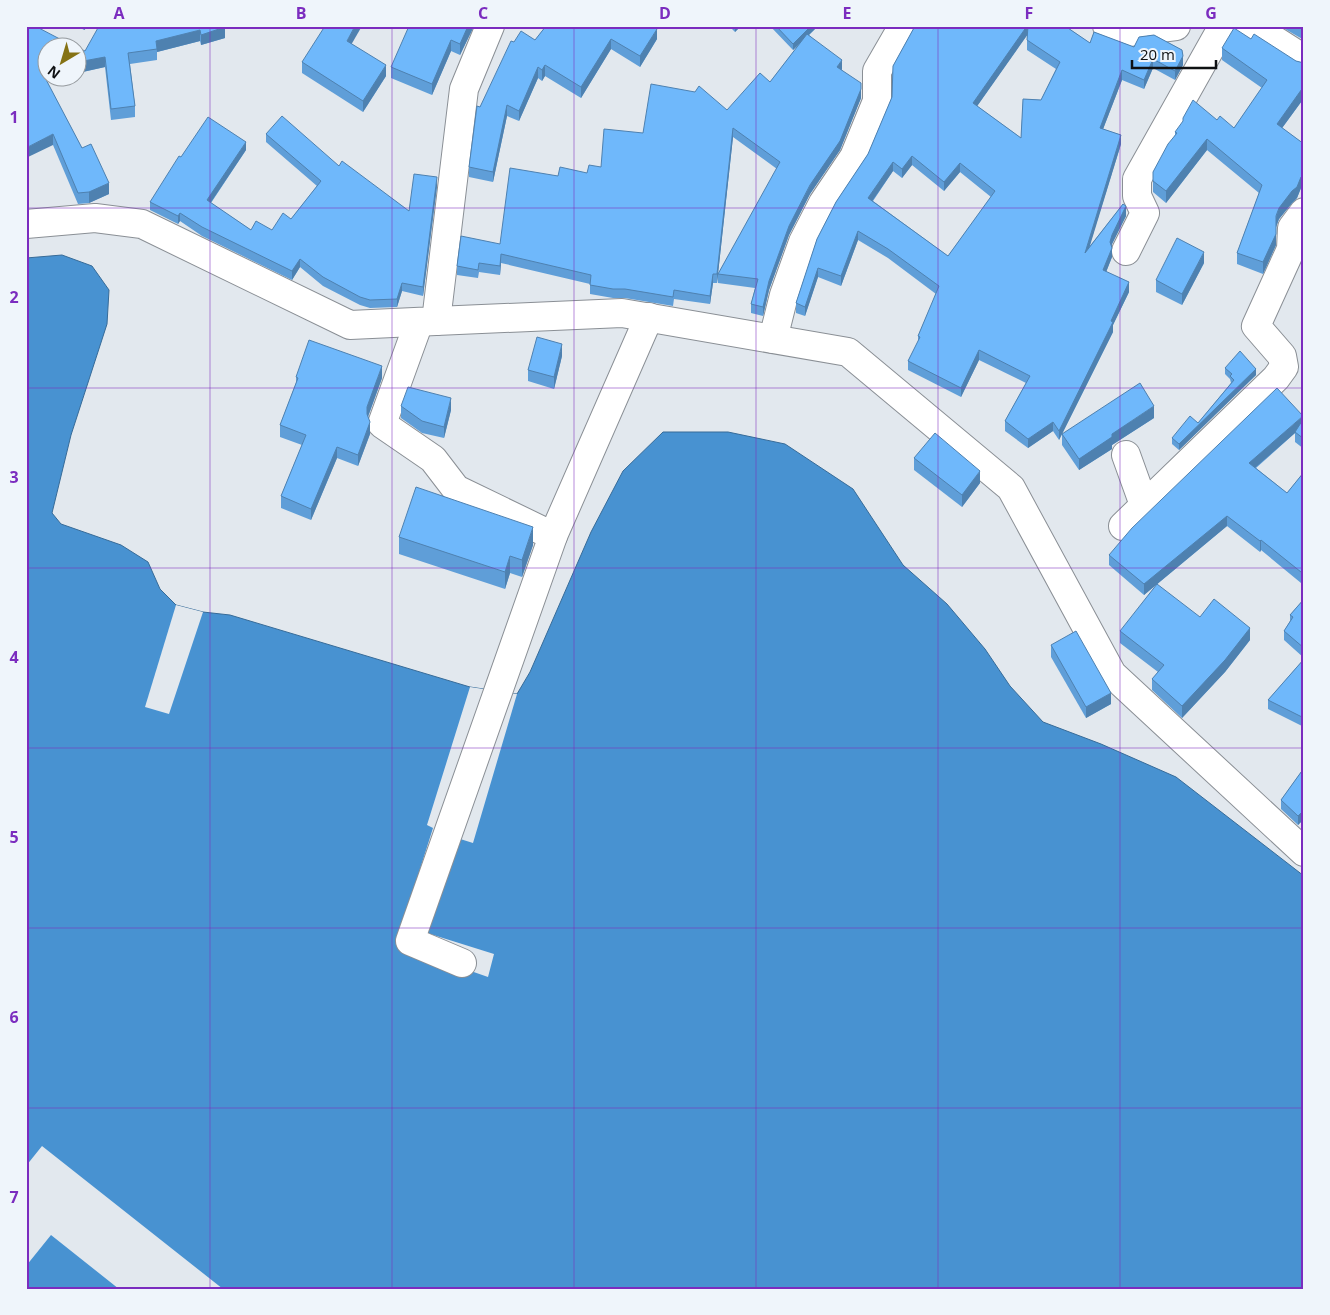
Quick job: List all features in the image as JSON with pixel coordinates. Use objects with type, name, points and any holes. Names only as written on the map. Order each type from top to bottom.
[{"type":"street","points":[[490,26],[464,89],[427,321],[382,424],[433,459],[456,489],[554,536]]},
{"type":"street","points":[[773,339],[784,295],[803,242],[823,203],[854,157],[877,101],[877,71],[903,26]]},
{"type":"street","points":[[1107,26],[1121,33],[1176,26]]},
{"type":"street","points":[[1126,251],[1145,213],[1137,196],[1138,179],[1223,26]]},
{"type":"street","points":[[1246,26],[1260,31],[1304,59]]},
{"type":"street","points":[[1123,526],[1276,378],[1284,368],[1282,356],[1256,326],[1291,249],[1292,228],[1304,212]]},
{"type":"street","points":[[26,224],[95,218],[142,224],[350,325],[622,313],[848,352],[1010,488],[1112,674],[1304,852]]},
{"type":"street","points":[[462,963],[410,941],[554,536],[648,317]]},
{"type":"street","points":[[1126,455],[1144,505]]},
{"type":"water","points":[[62,255],[92,266],[109,290],[107,324],[71,435],[52,513],[61,524],[121,545],[148,562],[160,589],[176,605],[203,612],[230,615],[470,687],[517,694],[530,672],[591,532],[623,471],[663,432],[728,432],[785,444],[853,489],[903,565],[947,604],[985,649],[1010,686],[1043,722],[1101,744],[1176,777],[1304,876],[1304,1289],[26,1289],[26,258]]},
{"type":"pier","points":[[176,605],[203,612],[169,714],[145,707]]},
{"type":"pier","points":[[470,687],[517,694],[473,843],[457,838],[427,933],[494,954],[488,977],[396,945],[433,828],[427,825]]},
{"type":"pier","points":[[42,1146],[223,1289],[119,1289],[51,1235],[26,1266],[26,1166]]},
{"type":"building","points":[[35,26],[58,38],[38,38],[38,88],[50,88],[82,148],[91,144],[109,183],[89,192],[78,193],[53,134],[26,148],[26,28]]},
{"type":"building","points":[[99,26],[225,27],[201,35],[200,30],[156,41],[157,49],[128,53],[135,106],[111,109],[105,57],[88,60],[88,46]]},
{"type":"building","points":[[325,26],[355,26],[347,41],[386,65],[363,101],[302,62]]},
{"type":"building","points":[[409,26],[468,26],[460,44],[451,40],[432,84],[391,67]]},
{"type":"building","points":[[546,26],[653,26],[657,29],[640,56],[611,39],[581,87],[545,65],[542,70],[538,67],[519,111],[507,105],[493,172],[469,167],[477,106],[480,107],[511,41],[514,42],[521,31],[535,40]]},
{"type":"building","points":[[776,26],[811,26],[793,44]]},
{"type":"building","points":[[915,26],[1027,26],[973,103],[1021,138],[1023,99],[1041,100],[1060,62],[1027,40],[1028,26],[1065,26],[1090,43],[1094,32],[1134,47],[1139,37],[1154,35],[1182,50],[1183,56],[1175,71],[1153,59],[1144,80],[1122,70],[1100,128],[1121,135],[1085,253],[1123,204],[1126,206],[1112,235],[1110,242],[1112,248],[1103,270],[1129,282],[1111,321],[1113,322],[1059,431],[1053,422],[1028,439],[1005,421],[1030,376],[979,350],[961,388],[908,361],[920,337],[918,336],[939,286],[888,249],[858,231],[841,276],[818,268],[805,307],[796,303],[817,239],[836,202],[868,154],[892,97],[893,66]],"holes":[[[912,156],[944,182],[960,163],[995,191],[948,256],[868,198],[893,162],[902,169]]]},
{"type":"building","points":[[1234,28],[1251,39],[1254,34],[1296,61],[1304,63],[1304,86],[1277,124],[1304,144],[1304,180],[1301,177],[1297,187],[1279,208],[1276,216],[1276,234],[1263,262],[1237,253],[1262,185],[1207,139],[1166,191],[1153,181],[1153,172],[1168,144],[1177,133],[1175,132],[1183,121],[1193,100],[1217,120],[1220,116],[1234,128],[1267,80],[1222,48]]},
{"type":"building","points":[[807,34],[842,60],[837,67],[861,83],[861,89],[840,141],[810,185],[789,226],[769,281],[763,307],[751,304],[758,279],[718,274],[780,162],[733,128],[717,274],[713,274],[710,296],[674,290],[673,297],[590,285],[591,275],[501,254],[500,266],[479,263],[478,270],[457,266],[461,236],[500,244],[510,168],[558,176],[560,167],[587,173],[589,165],[601,167],[604,129],[643,133],[651,84],[695,92],[699,86],[727,110],[760,73],[770,82]]},
{"type":"building","points":[[282,116],[339,166],[342,161],[409,211],[414,174],[437,177],[423,287],[402,283],[397,299],[370,300],[360,297],[323,277],[300,259],[292,271],[202,227],[180,213],[178,216],[150,202],[179,156],[181,157],[208,117],[246,142],[207,200],[251,230],[256,221],[272,230],[283,213],[291,219],[321,181],[266,134]]},
{"type":"building","points":[[1177,238],[1204,252],[1182,294],[1156,280]]},
{"type":"building","points":[[537,337],[562,344],[554,377],[528,370]]},
{"type":"building","points":[[309,340],[382,366],[367,407],[370,422],[358,455],[337,447],[311,509],[281,496],[306,435],[280,425],[298,378],[296,377]]},
{"type":"building","points":[[1240,351],[1256,369],[1179,444],[1172,438],[1190,416],[1198,423],[1234,380],[1230,376],[1232,374],[1225,368]]},
{"type":"building","points":[[1140,383],[1154,406],[1079,459],[1062,434]]},
{"type":"building","points":[[408,387],[451,398],[444,427],[422,421],[401,406]]},
{"type":"building","points":[[1277,388],[1303,416],[1249,463],[1287,493],[1304,472],[1304,569],[1301,572],[1227,516],[1144,584],[1109,555],[1132,528]]},
{"type":"building","points":[[1304,418],[1304,439],[1295,432]]},
{"type":"building","points":[[935,433],[980,471],[962,495],[914,458]]},
{"type":"building","points":[[416,487],[533,527],[522,560],[510,556],[505,572],[399,537]]},
{"type":"building","points":[[1157,584],[1200,617],[1214,599],[1250,628],[1225,660],[1182,706],[1152,679],[1164,665],[1120,631]]},
{"type":"building","points":[[1304,599],[1304,648],[1284,631],[1293,617],[1290,615]]},
{"type":"building","points":[[1076,631],[1111,693],[1086,707],[1051,645]]},
{"type":"building","points":[[1304,659],[1304,718],[1268,700]]},
{"type":"building","points":[[1304,768],[1304,815],[1301,813],[1298,816],[1281,800]]}]
